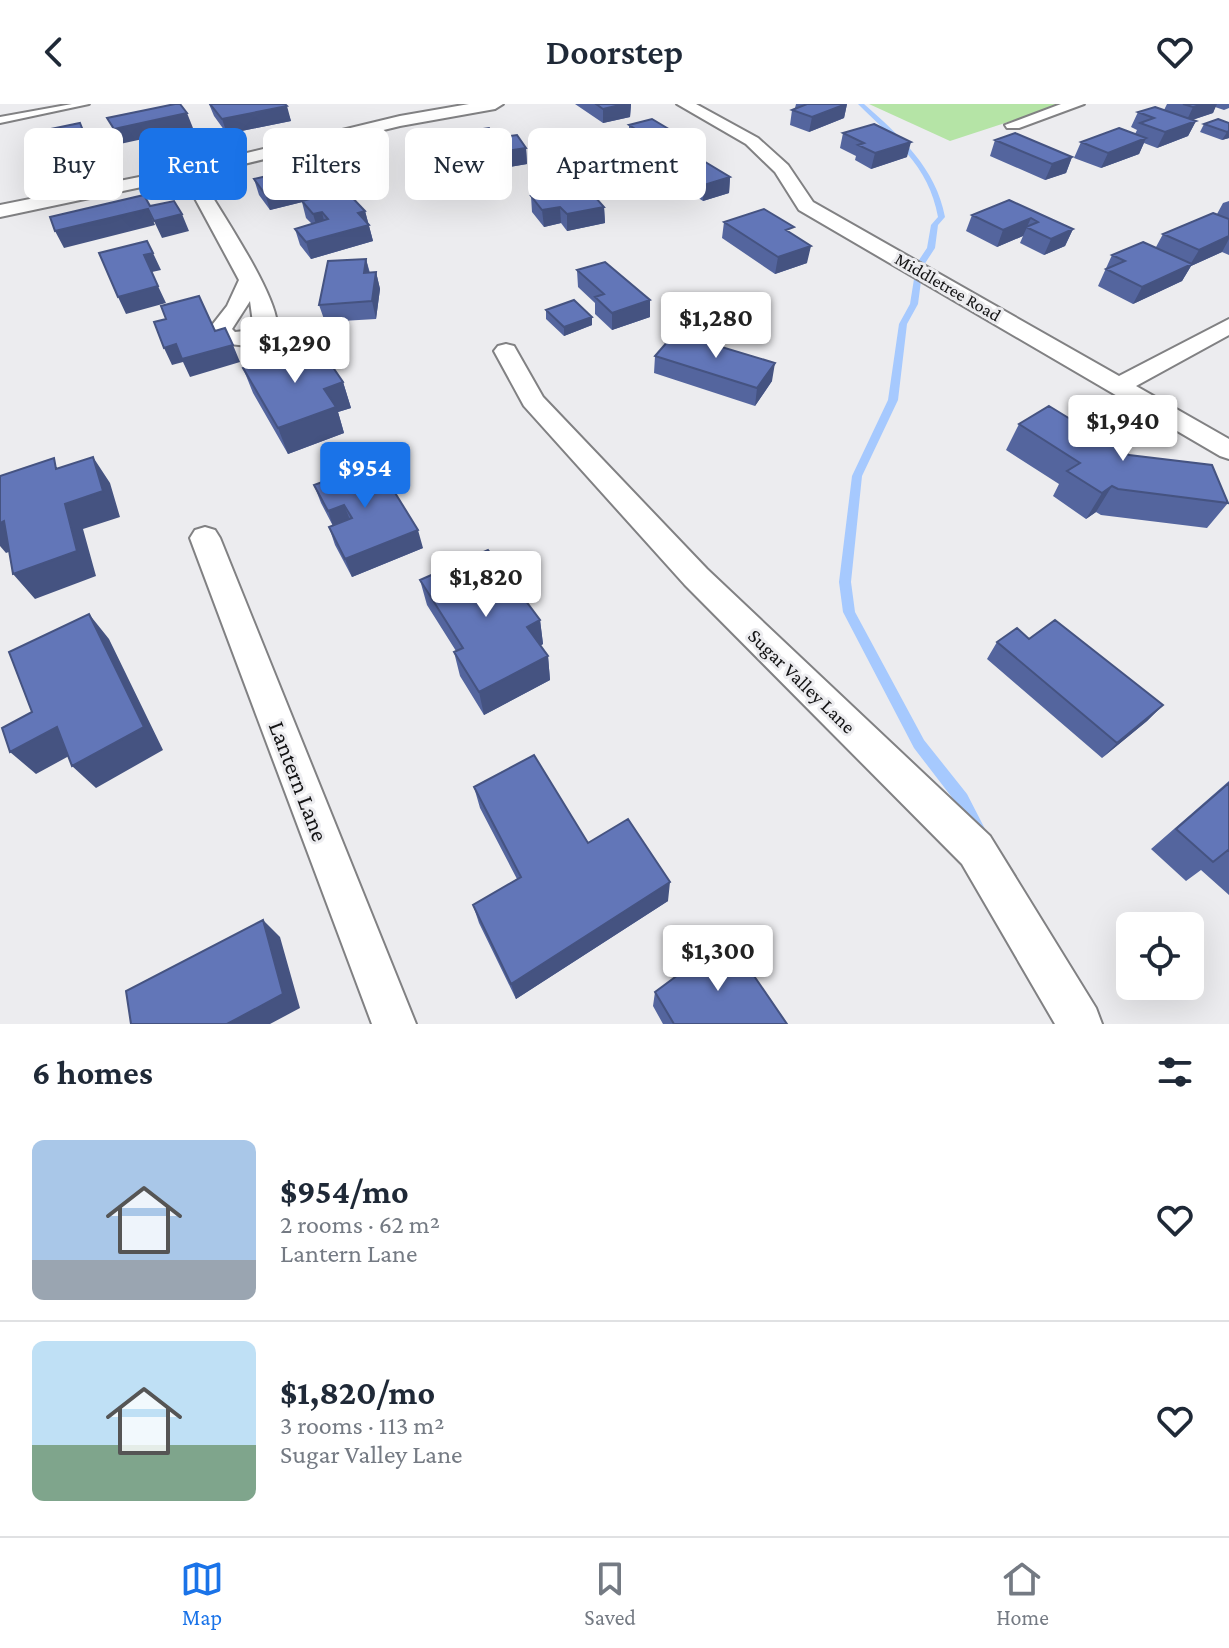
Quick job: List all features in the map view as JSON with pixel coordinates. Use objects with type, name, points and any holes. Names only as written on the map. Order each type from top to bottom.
[{"type":"street","points":[[247,158],[400,121],[495,104]]},
{"type":"street","name":"Middletree Road","points":[[685,104],[752,141],[782,169],[806,206],[1229,450]]},
{"type":"street","points":[[1013,125],[1076,104]]},
{"type":"street","points":[[0,211],[139,182]]},
{"type":"street","points":[[204,200],[249,281]]},
{"type":"street","points":[[1118,386],[1229,326]]},
{"type":"street","name":"Sugar Valley Lane","points":[[506,351],[533,401],[696,577],[976,850],[1080,1024]]},
{"type":"street","name":"Lantern Lane","points":[[205,538],[394,1024]]},
{"type":"lane","points":[[0,120],[85,104]]},
{"type":"green space","points":[[869,104],[1063,104],[950,141]]},
{"type":"building","points":[[175,104],[180,104],[187,113],[119,128],[113,128],[107,118]]},
{"type":"building","points":[[210,104],[285,104],[287,106],[222,119]]},
{"type":"building","points":[[596,104],[624,104],[603,109]]},
{"type":"building","points":[[807,104],[846,104],[812,117],[792,110]]},
{"type":"building","points":[[1155,107],[1196,121],[1165,132],[1140,123],[1154,118],[1138,112]]},
{"type":"building","points":[[652,119],[667,128],[634,128],[629,125]]},
{"type":"building","points":[[1218,119],[1229,123],[1229,131],[1204,124]]},
{"type":"building","points":[[80,123],[82,128],[56,128]]},
{"type":"building","points":[[874,124],[911,142],[875,153],[858,145],[864,143],[843,133]]},
{"type":"building","points":[[1119,128],[1146,138],[1108,153],[1081,142]]},
{"type":"building","points":[[1015,133],[1072,157],[1052,164],[995,140]]},
{"type":"building","points":[[517,135],[526,148],[512,150],[512,136]]},
{"type":"building","points":[[706,162],[730,177],[706,184]]},
{"type":"building","points":[[263,177],[263,191],[254,179]]},
{"type":"building","points":[[139,196],[139,200],[147,200],[150,206],[174,201],[182,214],[154,221],[148,209],[55,231],[50,217],[123,200]]},
{"type":"building","points":[[355,200],[365,211],[358,213],[369,225],[306,242],[295,229],[328,219],[322,212],[313,214],[302,201]]},
{"type":"building","points":[[534,200],[598,200],[604,207],[567,214],[560,207],[542,210]]},
{"type":"building","points":[[1009,200],[1073,229],[1051,239],[1026,227],[1038,222],[1031,218],[1003,230],[972,215]]},
{"type":"building","points":[[764,209],[794,227],[786,230],[811,246],[778,257],[724,222]]},
{"type":"building","points":[[1213,213],[1229,219],[1229,236],[1199,250],[1163,234]]},
{"type":"building","points":[[147,241],[153,253],[144,255],[158,286],[118,297],[99,253]]},
{"type":"building","points":[[1143,242],[1192,264],[1142,287],[1106,269],[1125,261],[1112,255]]},
{"type":"building","points":[[366,259],[364,273],[376,272],[372,301],[319,305],[328,261]]},
{"type":"building","points":[[605,262],[650,300],[612,313],[595,297],[604,294],[577,270]]},
{"type":"building","points":[[199,296],[215,331],[225,328],[233,345],[182,359],[176,344],[164,348],[154,322],[166,319],[161,306]]},
{"type":"building","points":[[574,300],[592,317],[564,327],[546,310]]},
{"type":"building","points":[[675,333],[775,363],[757,388],[655,356]]},
{"type":"building","points":[[317,344],[343,382],[324,389],[336,407],[278,428],[243,368]]},
{"type":"building","points":[[1049,406],[1129,455],[1212,465],[1228,503],[1112,486],[1102,493],[1067,471],[1080,463],[1019,424]]},
{"type":"building","points":[[93,457],[103,491],[65,504],[77,551],[13,574],[4,521],[0,523],[0,476],[54,458],[56,469]]},
{"type":"building","points":[[376,462],[418,530],[345,559],[329,527],[352,518],[344,505],[328,511],[314,485]]},
{"type":"building","points":[[488,550],[540,620],[527,627],[548,656],[479,692],[454,652],[463,648],[420,580]]},
{"type":"building","points":[[89,614],[144,727],[72,766],[57,727],[10,752],[2,728],[32,712],[9,652]]},
{"type":"building","points":[[1055,620],[1163,705],[1117,743],[997,642],[1017,628],[1029,639]]},
{"type":"building","points":[[534,755],[588,843],[628,819],[670,882],[511,984],[473,905],[521,877],[474,787]]},
{"type":"building","points":[[1229,783],[1229,851],[1213,862],[1176,829]]},
{"type":"building","points":[[263,920],[283,994],[227,1024],[131,1024],[126,991]]},
{"type":"building","points":[[728,938],[787,1024],[674,1024],[655,992]]},
{"type":"waterway","points":[[861,104],[912,154],[939,200],[942,217],[935,225],[931,248],[919,266]]},
{"type":"waterway","points":[[917,281],[914,304],[903,324],[893,400],[857,476],[845,582],[849,612],[919,744],[962,799],[979,832]]}]
